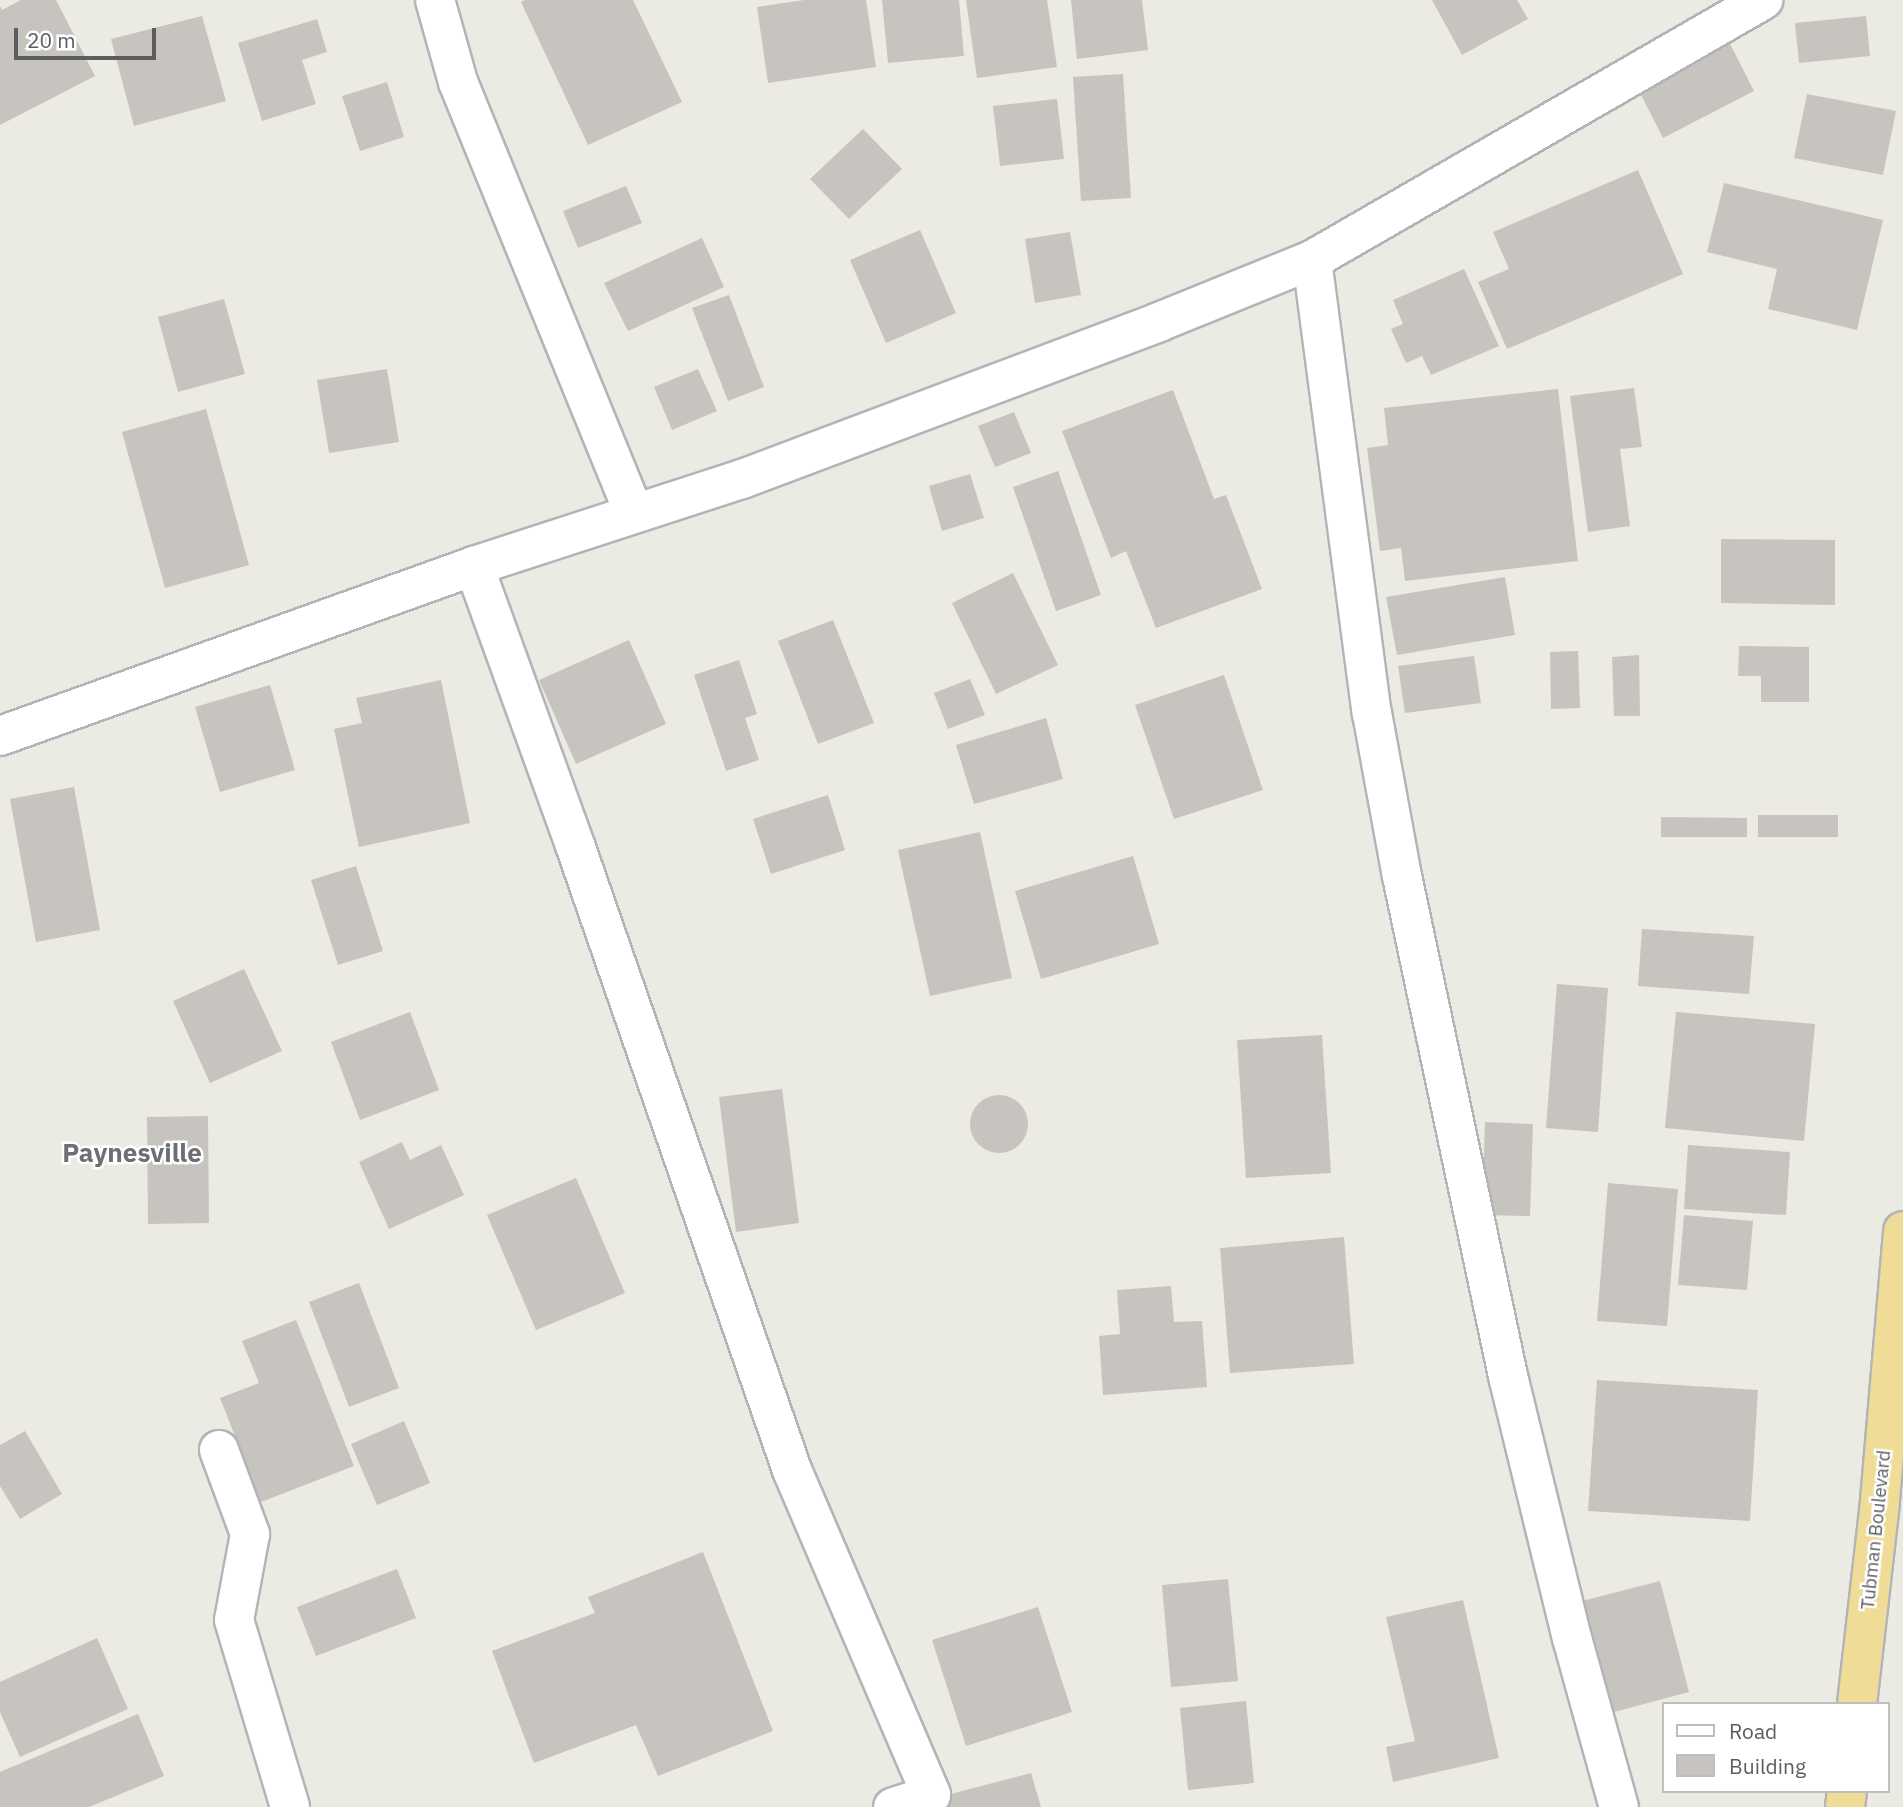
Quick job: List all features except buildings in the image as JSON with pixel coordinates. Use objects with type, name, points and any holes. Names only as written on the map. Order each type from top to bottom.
[{"type":"highway","name":"Tubman Boulevard","points":[[1857,1702],[1879,1512],[1903,1231]]},
{"type":"street","points":[[435,0],[458,82],[634,513]]},
{"type":"street","points":[[0,736],[474,566],[755,474],[1159,322],[1312,260],[1763,0]]},
{"type":"street","points":[[1312,260],[1372,713],[1402,876],[1507,1376],[1572,1638],[1619,1807]]},
{"type":"street","points":[[474,566],[575,845],[792,1470],[931,1795],[893,1807]]},
{"type":"street","points":[[219,1450],[250,1534],[234,1620],[290,1807]]},
{"type":"district","name":"Paynesville","points":[[132,1153]]}]
